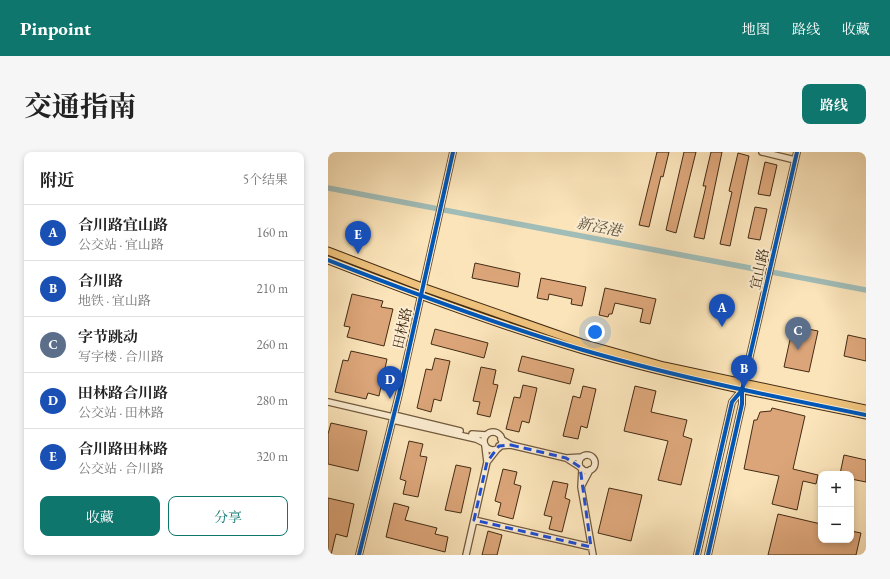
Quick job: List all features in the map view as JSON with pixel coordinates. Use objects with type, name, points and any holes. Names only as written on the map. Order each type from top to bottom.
[{"type":"main road","points":[[328,251],[422,287],[582,343],[743,386],[866,409]]},
{"type":"main road","points":[[328,260],[421,297],[583,350],[866,415]]},
{"type":"street","name":"田林路","points":[[359,555],[393,418],[422,287],[438,224],[453,152]]},
{"type":"street","points":[[762,152],[795,160]]},
{"type":"street","name":"宜山路","points":[[708,555],[742,404],[743,386],[797,152]]},
{"type":"street","name":"宜山路","points":[[697,555],[732,402],[743,386]]},
{"type":"street","points":[[328,402],[476,439],[490,449],[511,445]]},
{"type":"street","points":[[393,418],[479,436],[494,432],[499,435],[501,439],[511,445],[566,458],[582,457],[586,455],[593,458],[595,465],[590,470],[581,487]]},
{"type":"street","points":[[466,555],[487,462],[485,445],[486,435]]},
{"type":"street","points":[[487,462],[498,447],[501,439]]},
{"type":"street","points":[[582,457],[580,462],[581,487],[593,555]]},
{"type":"street","points":[[566,458],[581,468],[590,470]]},
{"type":"street","points":[[474,520],[591,547]]},
{"type":"highlighted area","points":[[511,445],[566,458],[580,467],[591,547],[587,547],[474,520],[487,462],[499,446]]},
{"type":"building","points":[[657,152],[669,152],[663,177],[661,176],[649,227],[639,225]]},
{"type":"building","points":[[684,152],[696,152],[676,233],[666,230]]},
{"type":"building","points":[[711,152],[722,152],[704,239],[694,237],[706,186],[703,186]]},
{"type":"building","points":[[738,153],[749,156],[730,246],[720,244],[732,192],[729,191]]},
{"type":"building","points":[[765,162],[777,165],[770,196],[758,194]]},
{"type":"building","points":[[755,207],[767,209],[760,240],[748,238]]},
{"type":"building","points":[[475,263],[520,273],[518,287],[472,278]]},
{"type":"building","points":[[541,278],[586,287],[582,306],[571,304],[572,299],[549,294],[548,300],[537,298]]},
{"type":"building","points":[[605,288],[656,299],[650,324],[640,322],[643,309],[615,303],[612,314],[609,314],[608,317],[599,315]]},
{"type":"building","points":[[352,294],[383,301],[381,307],[393,309],[384,346],[347,337],[350,327],[344,326]]},
{"type":"building","points":[[793,326],[818,331],[809,372],[784,367]]},
{"type":"building","points":[[435,329],[488,343],[484,358],[431,344]]},
{"type":"building","points":[[848,335],[866,339],[866,361],[844,356]]},
{"type":"building","points":[[351,351],[387,359],[379,396],[368,393],[366,399],[335,392],[343,360],[348,361]]},
{"type":"building","points":[[522,356],[574,369],[570,384],[518,371]]},
{"type":"building","points":[[435,358],[450,361],[441,401],[434,399],[431,412],[417,408],[426,369],[432,370]]},
{"type":"building","points":[[481,367],[496,370],[493,384],[498,385],[490,417],[477,414],[480,402],[473,401]]},
{"type":"building","points":[[523,385],[537,388],[529,423],[522,421],[519,432],[506,429],[514,397],[520,398]]},
{"type":"building","points":[[583,386],[596,389],[587,428],[581,426],[578,439],[563,436],[573,396],[580,398]]},
{"type":"building","points":[[635,386],[656,391],[651,412],[687,420],[683,436],[692,439],[681,485],[658,480],[668,441],[624,431]]},
{"type":"building","points":[[772,408],[805,416],[793,469],[818,475],[816,484],[803,481],[797,510],[772,504],[779,476],[744,469],[754,420],[757,420],[760,412],[771,411]]},
{"type":"building","points":[[331,423],[367,431],[358,471],[328,464],[328,434]]},
{"type":"building","points":[[409,441],[423,444],[420,456],[427,457],[418,497],[403,494],[406,481],[400,479]]},
{"type":"building","points":[[844,455],[866,460],[866,482],[854,480],[854,471],[841,471]]},
{"type":"building","points":[[456,465],[471,468],[461,513],[445,510]]},
{"type":"building","points":[[503,469],[517,472],[514,484],[521,486],[513,519],[498,515],[501,503],[495,501]]},
{"type":"building","points":[[553,481],[568,484],[565,498],[570,500],[562,532],[549,529],[552,517],[544,515]]},
{"type":"building","points":[[609,488],[642,495],[631,541],[598,533]]},
{"type":"building","points":[[328,498],[354,504],[347,537],[336,534],[331,555],[328,555]]},
{"type":"building","points":[[394,503],[409,507],[405,520],[437,528],[435,534],[448,537],[445,552],[386,537]]},
{"type":"building","points":[[778,514],[818,523],[818,543],[854,543],[854,532],[861,533],[856,555],[768,555]]},
{"type":"building","points":[[488,531],[502,535],[497,555],[482,555]]},
{"type":"waterway","name":"新泾港","points":[[328,188],[866,290]]},
{"type":"cycle path","points":[[359,555],[399,394],[453,152]]},
{"type":"cycle path","points":[[708,555],[742,404],[742,390],[797,152]]},
{"type":"cycle path","points":[[328,260],[454,308],[583,350],[688,377],[866,415]]},
{"type":"cycle path","points":[[697,555],[732,402],[742,390]]},
{"type":"place","name":"合川路田林路","points":[[358,254]]},
{"type":"place","name":"合川路宜山路","points":[[722,327]]},
{"type":"place","name":"字节跳动","points":[[798,350]]},
{"type":"place","name":"合川路","points":[[744,388]]},
{"type":"place","name":"田林路合川路","points":[[390,399]]}]
